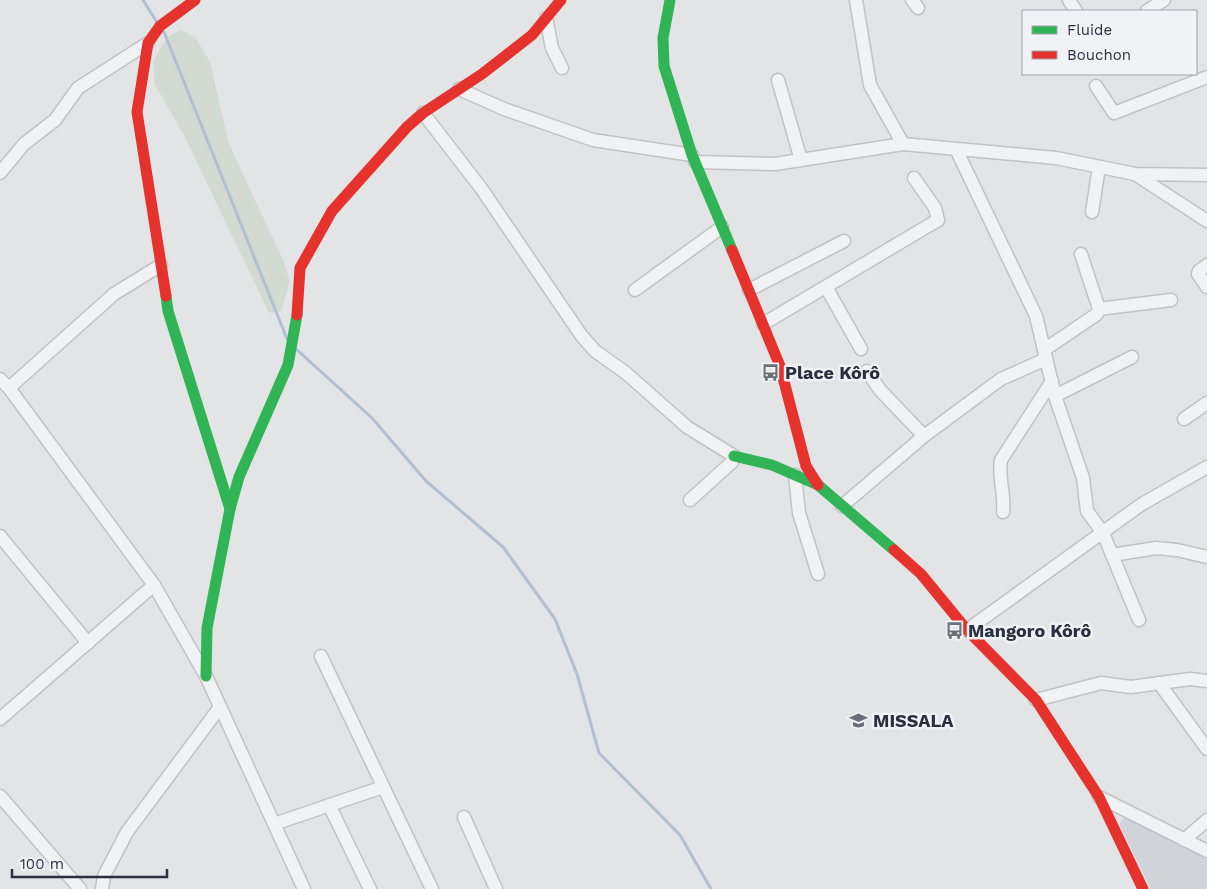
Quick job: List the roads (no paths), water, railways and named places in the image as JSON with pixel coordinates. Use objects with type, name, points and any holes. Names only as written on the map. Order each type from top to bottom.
[{"type":"street","points":[[0,173],[24,144],[55,120],[78,88],[148,43],[160,26],[195,0]]},
{"type":"street","points":[[206,676],[207,628],[230,509],[239,477],[288,366],[296,325],[300,268],[332,211],[407,127],[424,112],[482,74],[532,35],[562,0]]},
{"type":"street","points":[[670,0],[663,38],[664,66],[694,159],[780,366],[806,466],[818,485],[921,574],[967,630],[1036,700],[1100,796],[1143,889]]},
{"type":"street","points":[[856,0],[870,84],[903,144]]},
{"type":"street","points":[[1149,10],[1164,0]]},
{"type":"street","points":[[546,18],[552,48],[562,68]]},
{"type":"street","points":[[148,43],[137,112],[168,312],[230,509]]},
{"type":"street","points":[[1096,86],[1114,113],[1207,78]]},
{"type":"street","points":[[778,80],[801,160]]},
{"type":"street","points":[[459,89],[504,109],[593,140],[694,159],[749,165],[801,160],[903,144],[1056,158],[1135,174],[1207,175]]},
{"type":"street","points":[[424,112],[482,188],[581,335],[595,350],[626,373],[687,427],[734,456],[763,462],[818,485]]},
{"type":"street","points":[[956,149],[1036,316],[1055,396],[1083,478],[1087,511],[1104,533],[1139,620]]},
{"type":"street","points":[[1092,212],[1099,167]]},
{"type":"street","points":[[1135,174],[1205,216]]},
{"type":"street","points":[[763,324],[938,220],[934,208],[914,178]]},
{"type":"street","points":[[635,290],[722,227]]},
{"type":"street","points":[[749,290],[844,241]]},
{"type":"street","points":[[842,506],[924,436],[1001,379],[1045,354],[1096,314],[1099,309],[1081,254]]},
{"type":"street","points":[[161,265],[114,294],[5,384],[154,585],[206,676],[304,889]]},
{"type":"street","points":[[1207,265],[1198,274],[1207,287]]},
{"type":"street","points":[[826,286],[861,349]]},
{"type":"street","points":[[1099,309],[1171,300]]},
{"type":"street","points":[[1055,396],[1132,357]]},
{"type":"street","points":[[867,371],[880,390],[924,436]]},
{"type":"street","points":[[1003,512],[1005,498],[999,471],[1001,460],[1052,381]]},
{"type":"street","points":[[1184,419],[1207,403]]},
{"type":"street","points":[[690,500],[732,462],[734,456]]},
{"type":"street","points":[[967,630],[1142,504],[1207,467]]},
{"type":"street","points":[[795,475],[799,513],[818,574]]},
{"type":"street","points":[[0,536],[88,642]]},
{"type":"street","points":[[1112,555],[1156,548],[1177,550],[1207,557]]},
{"type":"street","points":[[0,719],[154,585]]},
{"type":"street","points":[[321,656],[432,889]]},
{"type":"street","points":[[1036,700],[1101,683],[1131,687],[1190,679],[1207,681]]},
{"type":"street","points":[[1159,683],[1207,749]]},
{"type":"street","points":[[102,889],[104,876],[128,832],[220,707]]},
{"type":"street","points":[[274,824],[383,787]]},
{"type":"street","points":[[0,796],[80,889]]},
{"type":"street","points":[[1100,796],[1207,851]]},
{"type":"street","points":[[330,805],[370,889]]},
{"type":"street","points":[[464,817],[496,889]]},
{"type":"street","points":[[1184,840],[1207,820]]},
{"type":"waterway","points":[[143,0],[156,21]]},
{"type":"waterway","points":[[164,32],[287,339]]},
{"type":"waterway","points":[[296,349],[372,418],[426,481],[503,547],[555,619],[577,674],[599,753],[680,835],[711,889]]},
{"type":"place","name":"Place Kôrô","points":[[771,372]]},
{"type":"place","name":"Mangoro Kôrô","points":[[954,630]]},
{"type":"place","name":"MISSALA","points":[[859,720]]}]
